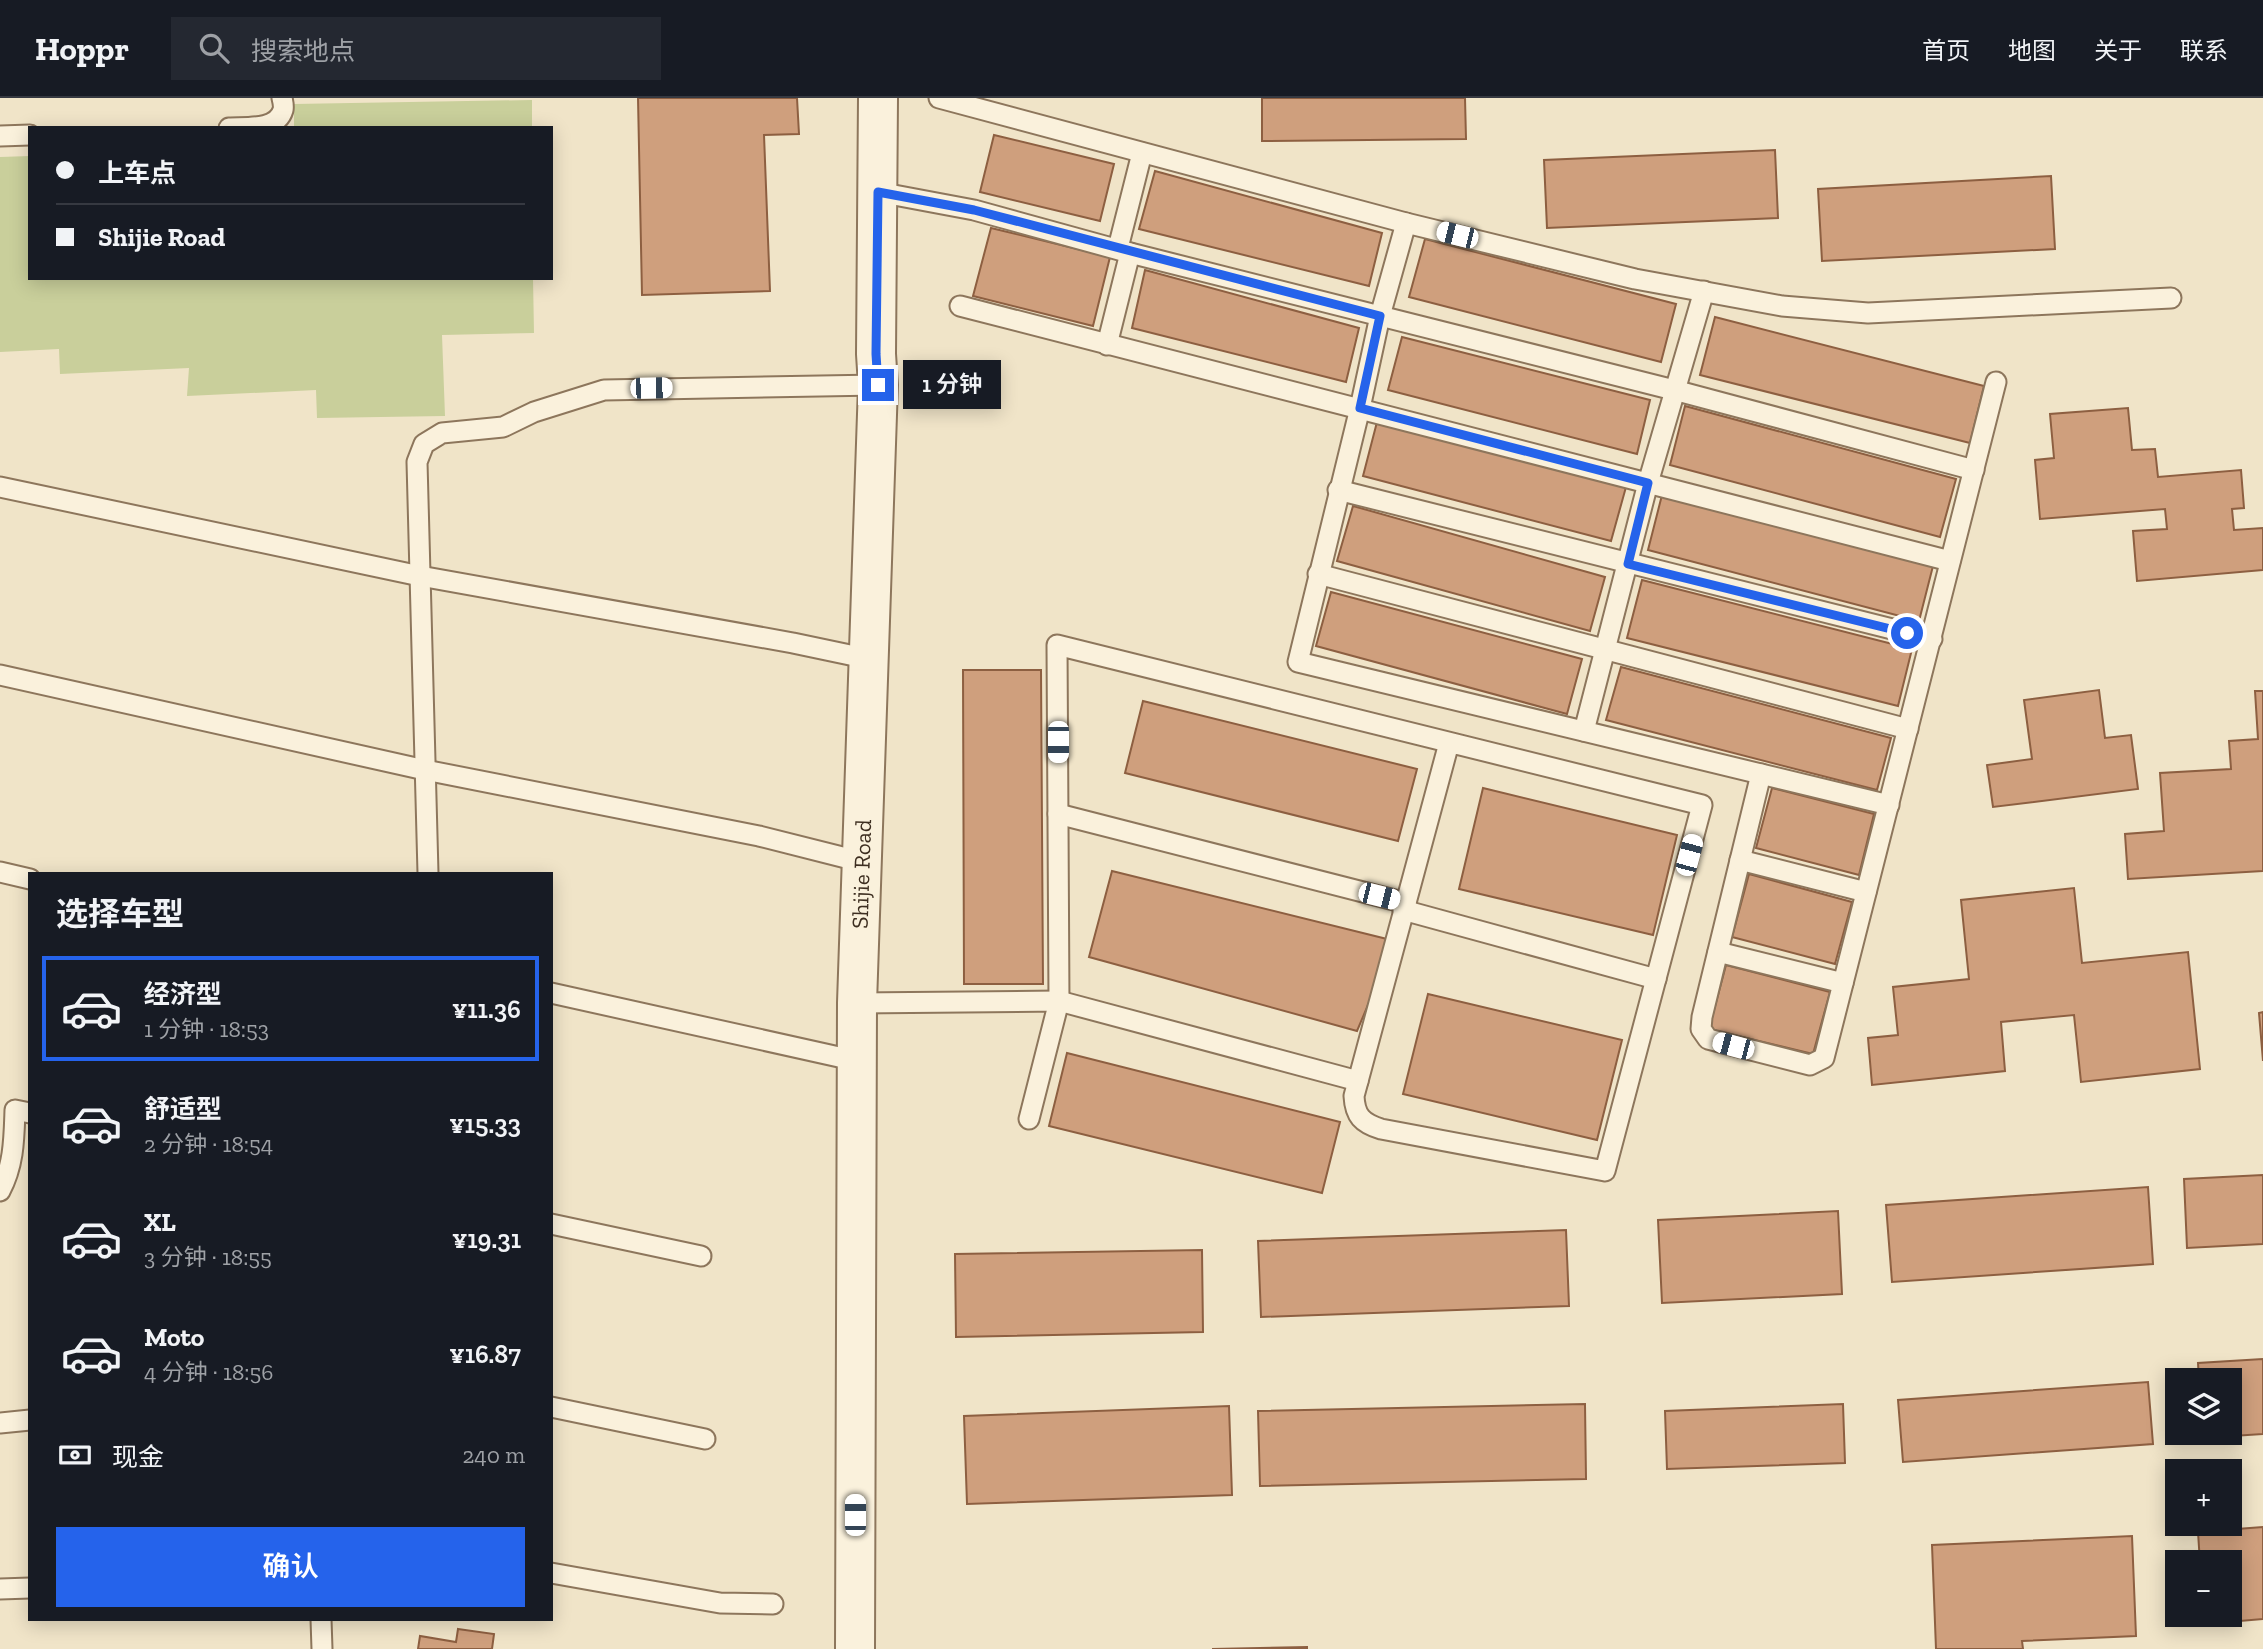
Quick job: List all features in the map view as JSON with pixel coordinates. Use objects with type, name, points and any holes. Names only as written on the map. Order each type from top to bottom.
[{"type":"street","name":"Shijie Road","points":[[855,1649],[857,1061],[878,385],[878,98]]},
{"type":"lane","points":[[264,126],[276,120],[283,110],[282,98]]},
{"type":"lane","points":[[939,98],[1406,223],[1634,279],[1782,306],[1868,313],[2171,298]]},
{"type":"lane","points":[[0,136],[28,135]]},
{"type":"lane","points":[[1107,345],[1142,153]]},
{"type":"lane","points":[[878,192],[974,210],[1974,470]]},
{"type":"lane","points":[[1406,223],[1380,316],[1298,662],[1889,805]]},
{"type":"lane","points":[[1584,731],[1648,483],[1704,291]]},
{"type":"lane","points":[[960,306],[1950,561]]},
{"type":"lane","points":[[1761,774],[1701,1029],[1708,1039],[1810,1065],[1824,1058],[1996,382]]},
{"type":"lane","points":[[428,872],[417,462],[424,444],[442,433],[503,427],[534,412],[604,390],[878,385]]},
{"type":"lane","points":[[0,487],[420,576],[869,659]]},
{"type":"lane","points":[[1338,490],[1932,639]]},
{"type":"lane","points":[[1318,574],[1908,729]]},
{"type":"lane","points":[[1029,1119],[1059,1001],[1057,645],[1702,805],[1605,1171],[1381,1129],[1366,1124],[1355,1112],[1354,1096],[1449,743]]},
{"type":"lane","points":[[0,675],[425,770],[759,836],[862,862]]},
{"type":"lane","points":[[1058,814],[1405,906],[1656,979]]},
{"type":"lane","points":[[1740,860],[1866,892]]},
{"type":"lane","points":[[0,872],[28,879]]},
{"type":"lane","points":[[1718,952],[1843,983]]},
{"type":"lane","points":[[553,993],[857,1061]]},
{"type":"lane","points":[[858,1003],[1059,1001],[1358,1081]]},
{"type":"lane","points":[[0,1191],[7,1177],[14,1147],[15,1110],[28,1113]]},
{"type":"lane","points":[[553,1224],[701,1256]]},
{"type":"lane","points":[[553,1407],[705,1439]]},
{"type":"lane","points":[[0,1423],[28,1420]]},
{"type":"lane","points":[[553,1573],[720,1603],[773,1604]]},
{"type":"lane","points":[[0,1589],[28,1588]]},
{"type":"lane","points":[[321,1621],[322,1649]]},
{"type":"green space","points":[[532,100],[532,126],[294,126],[294,104]]},
{"type":"green space","points":[[28,156],[28,280],[533,280],[534,333],[442,335],[445,416],[317,418],[316,390],[187,396],[189,368],[60,374],[59,349],[0,352],[0,157]]},
{"type":"building","points":[[638,98],[797,98],[799,134],[764,135],[770,291],[642,295]]},
{"type":"building","points":[[1262,98],[1465,98],[1466,139],[1262,141]]},
{"type":"building","points":[[994,135],[1114,164],[1100,221],[980,192]]},
{"type":"building","points":[[1775,150],[1778,218],[1547,228],[1544,160]]},
{"type":"building","points":[[1155,171],[1382,233],[1369,286],[1139,229]]},
{"type":"building","points":[[2051,176],[2055,249],[1822,261],[1818,189]]},
{"type":"building","points":[[991,228],[1110,257],[1093,326],[973,296]]},
{"type":"building","points":[[1425,239],[1676,304],[1661,362],[1409,297]]},
{"type":"building","points":[[1145,270],[1359,328],[1346,382],[1132,328]]},
{"type":"building","points":[[1715,317],[1984,386],[1970,443],[1700,375]]},
{"type":"building","points":[[1402,337],[1650,400],[1637,454],[1388,390]]},
{"type":"building","points":[[1685,406],[1956,479],[1940,537],[1670,465]]},
{"type":"building","points":[[2128,408],[2132,450],[2155,449],[2158,477],[2241,470],[2244,508],[2232,509],[2234,530],[2263,528],[2263,570],[2137,581],[2133,531],[2167,529],[2165,509],[2040,519],[2035,460],[2054,458],[2050,414]]},
{"type":"building","points":[[1377,422],[1626,487],[1611,541],[1363,476]]},
{"type":"building","points":[[1662,495],[1933,566],[1919,621],[1648,550]]},
{"type":"building","points":[[1353,506],[1605,577],[1590,631],[1337,561]]},
{"type":"building","points":[[1642,580],[1912,649],[1898,706],[1627,638]]},
{"type":"building","points":[[1331,592],[1582,659],[1567,714],[1316,646]]},
{"type":"building","points":[[1621,667],[1891,738],[1877,790],[1606,720]]},
{"type":"building","points":[[963,670],[1041,670],[1043,984],[964,984]]},
{"type":"building","points":[[2099,690],[2105,738],[2131,735],[2138,789],[1993,807],[1987,765],[2032,759],[2024,700]]},
{"type":"building","points":[[2255,691],[2263,691],[2263,871],[2128,879],[2125,834],[2164,831],[2160,773],[2231,769],[2229,741],[2258,739]]},
{"type":"building","points":[[1143,701],[1417,769],[1398,841],[1125,773]]},
{"type":"building","points":[[1483,788],[1677,835],[1653,935],[1459,889]]},
{"type":"building","points":[[1772,788],[1874,814],[1859,875],[1756,848]]},
{"type":"building","points":[[1112,871],[1395,941],[1357,1031],[1089,957]]},
{"type":"building","points":[[1749,874],[1852,902],[1835,964],[1732,937]]},
{"type":"building","points":[[2074,888],[2082,963],[2188,952],[2200,1069],[2081,1082],[2074,1015],[2001,1022],[2005,1071],[1872,1085],[1868,1038],[1898,1035],[1893,987],[1969,979],[1961,900]]},
{"type":"building","points":[[1726,965],[1830,992],[1813,1054],[1709,1029]]},
{"type":"building","points":[[1428,994],[1622,1040],[1597,1140],[1403,1094]]},
{"type":"building","points":[[2263,1012],[2263,1061],[2259,1013]]},
{"type":"building","points":[[1067,1053],[1340,1122],[1322,1193],[1049,1126]]},
{"type":"building","points":[[2263,1175],[2263,1244],[2187,1248],[2184,1179]]},
{"type":"building","points":[[2148,1187],[2153,1264],[1892,1282],[1886,1205]]},
{"type":"building","points":[[1838,1211],[1842,1294],[1662,1303],[1658,1220]]},
{"type":"building","points":[[1566,1230],[1569,1306],[1261,1317],[1258,1241]]},
{"type":"building","points":[[1202,1250],[1203,1332],[956,1337],[955,1254]]},
{"type":"building","points":[[2263,1359],[2263,1434],[2242,1435],[2242,1368],[2198,1368],[2198,1363]]},
{"type":"building","points":[[2148,1382],[2153,1444],[1903,1462],[1898,1400]]},
{"type":"building","points":[[1585,1404],[1586,1479],[1260,1486],[1258,1411]]},
{"type":"building","points":[[1843,1404],[1845,1463],[1667,1469],[1665,1411]]},
{"type":"building","points":[[1229,1406],[1232,1495],[967,1504],[964,1416]]},
{"type":"building","points":[[2263,1527],[2263,1619],[2242,1621],[2242,1550],[2199,1550],[2198,1536],[2242,1536],[2242,1529]]},
{"type":"building","points":[[2132,1536],[2136,1636],[2022,1641],[2023,1649],[1936,1649],[1932,1545]]},
{"type":"building","points":[[458,1629],[494,1634],[492,1649],[418,1649],[420,1636],[456,1642]]},
{"type":"building","points":[[1307,1647],[1307,1649],[1212,1649]]},
{"type":"route","points":[[878,385],[878,192],[974,210],[1130,253],[1380,316],[1360,408],[1648,483],[1628,564],[1907,633]]}]
